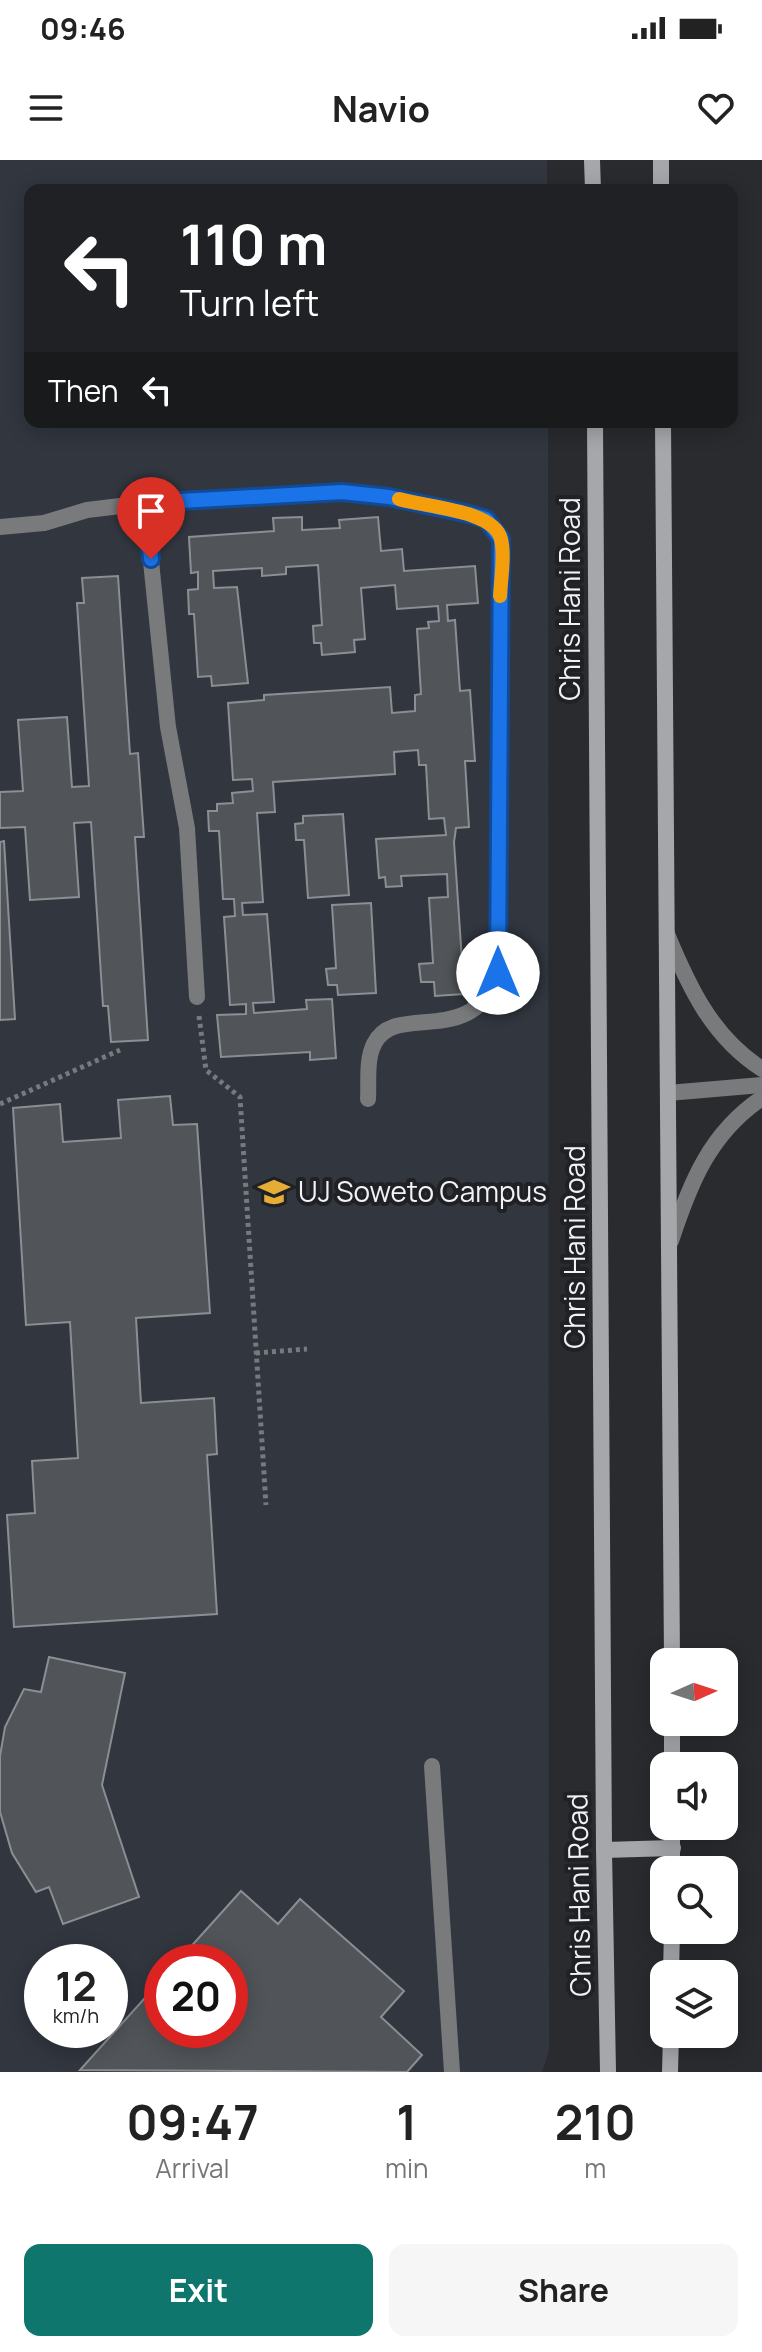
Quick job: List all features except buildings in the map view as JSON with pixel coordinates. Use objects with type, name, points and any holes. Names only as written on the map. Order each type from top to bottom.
[{"type":"main road","points":[[592,160],[593,184]]},
{"type":"main road","points":[[661,160],[661,184]]},
{"type":"main road","name":"Chris Hani Road","points":[[595,428],[608,2072]]},
{"type":"main road","points":[[663,428],[672,1648]]},
{"type":"main road","points":[[673,1840],[673,1856]]},
{"type":"main road","points":[[604,1850],[673,1848]]},
{"type":"main road","points":[[670,2072],[671,2048]]},
{"type":"lane","points":[[0,527],[44,523],[87,510],[145,503],[342,492],[371,494],[486,519],[501,539],[498,973],[487,999],[467,1015],[393,1027],[379,1035],[369,1061],[368,1099]]},
{"type":"lane","points":[[145,503],[168,727],[187,828],[197,997]]},
{"type":"lane","points":[[667,932],[688,985],[721,1036],[762,1069]]},
{"type":"lane","points":[[668,1093],[762,1085]]},
{"type":"lane","points":[[669,1247],[688,1187],[702,1160],[739,1113],[762,1098]]},
{"type":"lane","points":[[432,1766],[452,2072]]},
{"type":"path","points":[[197,997],[206,1070],[240,1097],[266,1505]]},
{"type":"path","points":[[0,1104],[120,1050]]},
{"type":"path","points":[[256,1353],[307,1349]]},
{"type":"shaded area","name":"UJ Soweto Campus","points":[[0,160],[547,160],[547,184],[24,184],[24,428],[548,428],[549,2051],[542,2072],[0,2072]]},
{"type":"slow traffic","points":[[399,499],[486,519],[496,528],[501,539],[500,596]]},
{"type":"place","name":"UJ Soweto Campus","points":[[274,1192]]},
{"type":"route","points":[[151,559],[145,503],[342,492],[371,494],[469,514],[486,519],[496,528],[501,539],[498,973]]}]
